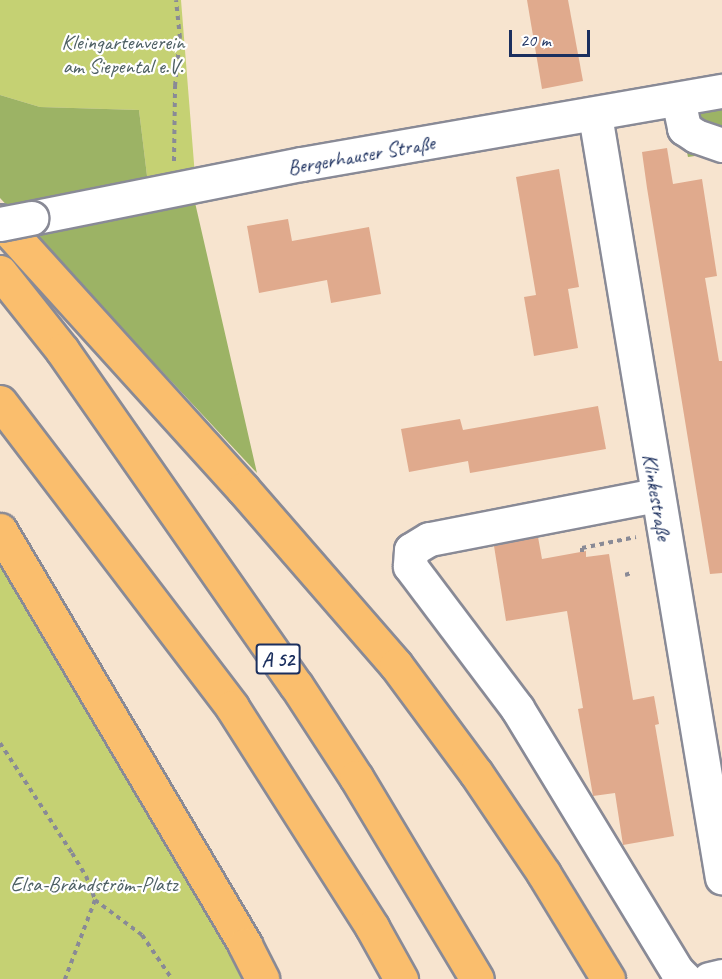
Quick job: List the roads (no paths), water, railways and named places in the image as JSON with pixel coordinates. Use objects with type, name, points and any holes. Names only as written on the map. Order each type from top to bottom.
[{"type":"highway","points":[[10,221],[396,665],[476,773],[544,874],[608,979]]},
{"type":"highway","name":"A 52","points":[[0,272],[62,350],[296,685],[368,797],[477,979]]},
{"type":"highway","points":[[0,402],[232,707],[372,927],[401,979]]},
{"type":"highway","points":[[0,530],[245,945],[262,979]]},
{"type":"street","name":"Bergerhauser Straße","points":[[10,221],[302,164],[595,115],[722,91]]},
{"type":"street","points":[[678,99],[684,128],[696,136],[722,146]]},
{"type":"street","name":"Klinkestraße","points":[[595,115],[656,495],[722,879]]},
{"type":"street","points":[[656,495],[429,539],[411,550],[410,566],[517,708],[677,971],[686,979]]},
{"type":"street","points":[[709,979],[722,976]]},
{"type":"park label","name":"Kleingartenverein am Siepental e.V.","points":[[123,54]]},
{"type":"park label","name":"Elsa-Brändström-Platz","points":[[94,884]]}]
